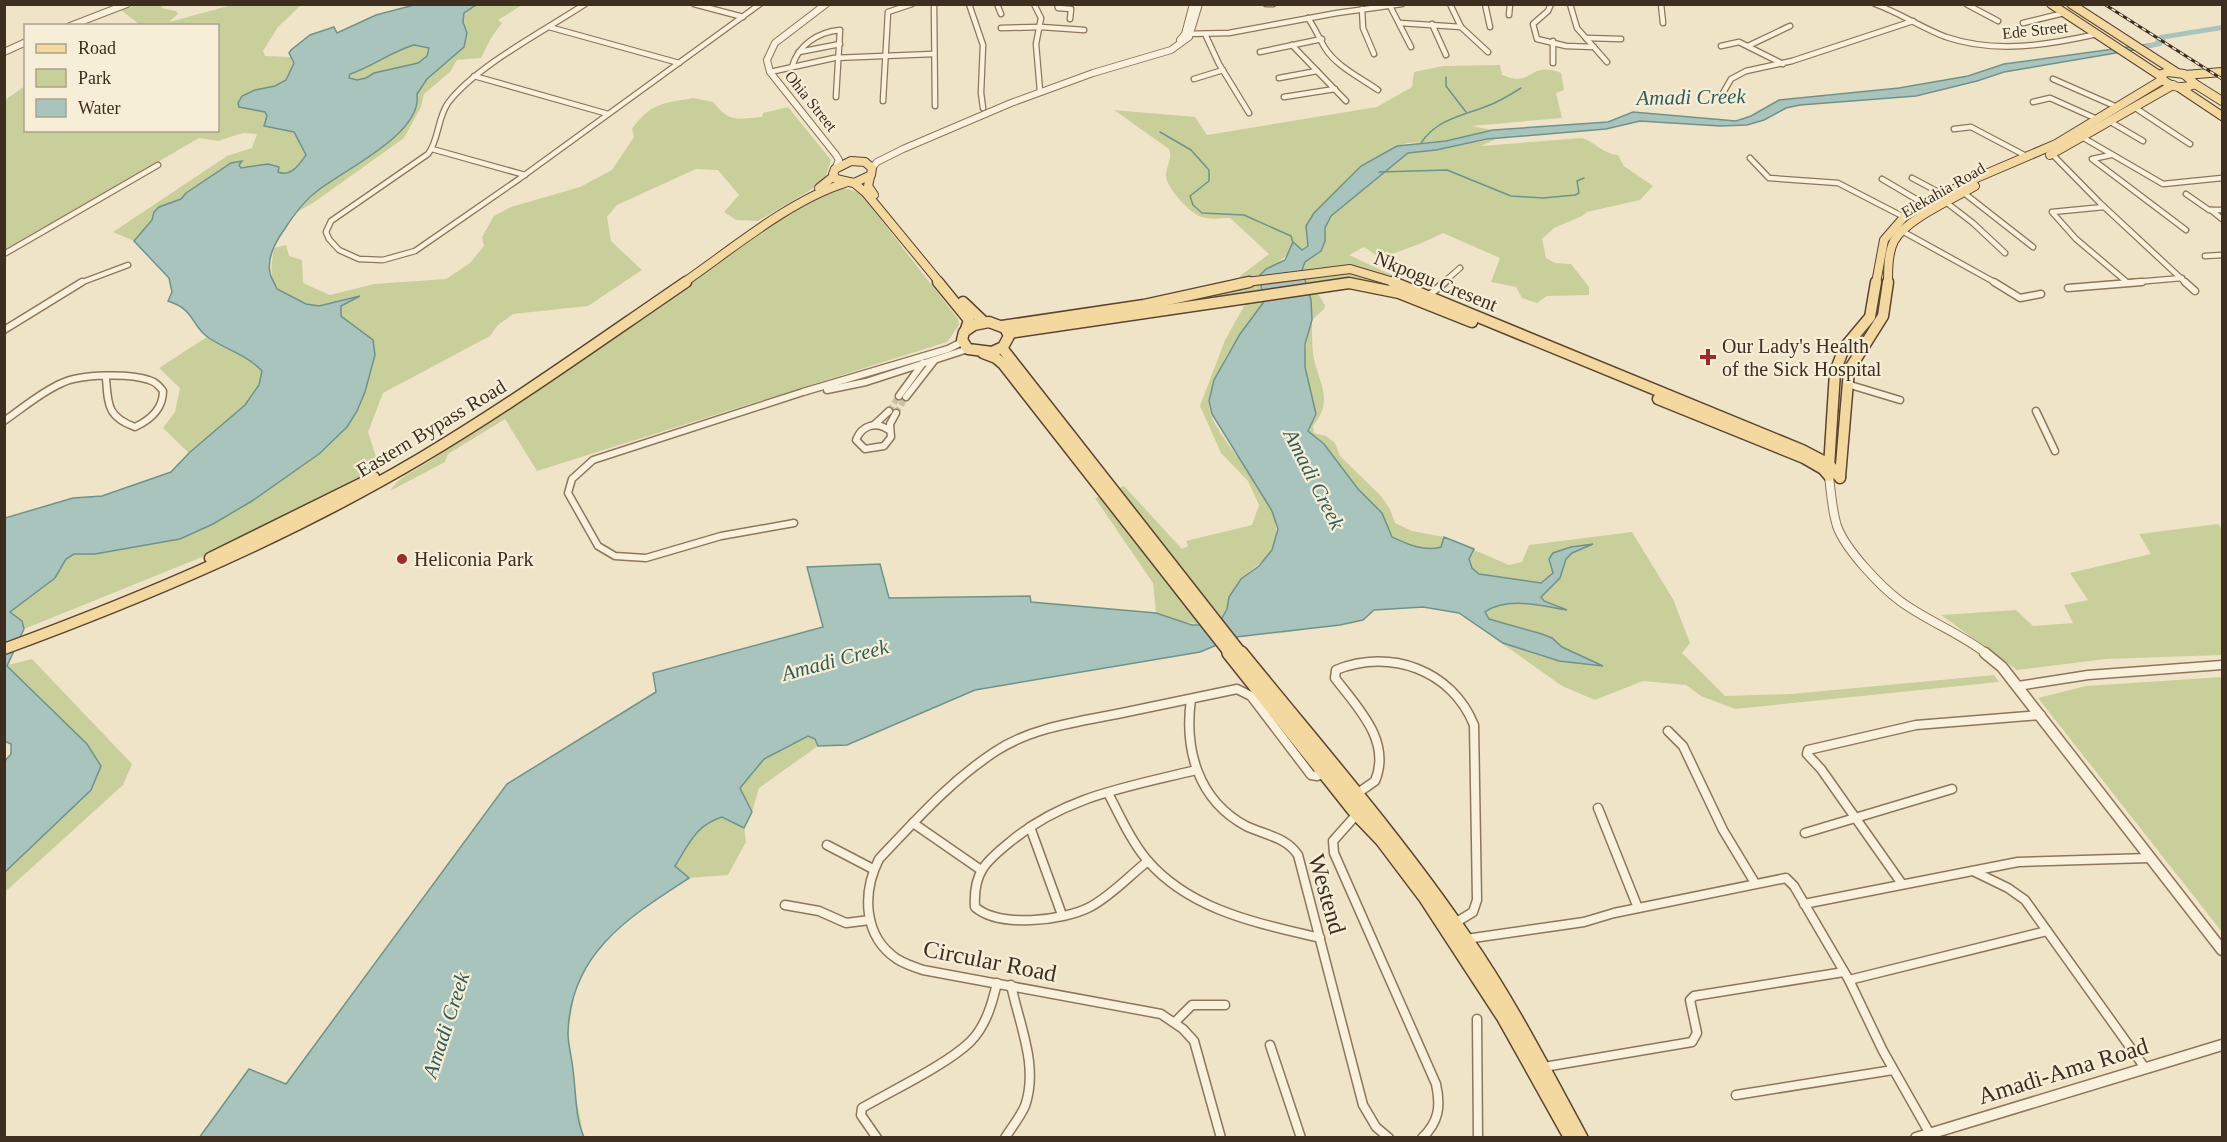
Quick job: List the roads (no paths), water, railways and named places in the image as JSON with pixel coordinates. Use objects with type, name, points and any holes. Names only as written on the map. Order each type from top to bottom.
[{"type":"main road","points":[[2051,4],[2223,116]]},
{"type":"main road","points":[[2071,4],[2223,101]]},
{"type":"main road","points":[[2161,77],[2166,72],[2176,72]]},
{"type":"main road","points":[[2185,75],[2223,74]]},
{"type":"main road","points":[[2175,86],[2189,87],[2194,82],[2223,74]]},
{"type":"main road","name":"Elekahia Road","points":[[1840,478],[1849,370],[1855,354],[1877,327],[1884,314],[1893,243],[1902,231],[1967,182],[2028,158],[2097,120],[2161,77]]},
{"type":"main road","name":"Elekahia Road","points":[[1829,476],[1835,372],[1844,348],[1870,317],[1884,240],[1904,216],[1964,193],[1976,185],[2052,154],[2175,86]]},
{"type":"main road","points":[[858,161],[871,173],[868,186],[873,194],[959,298],[984,322],[1006,330],[1008,342],[1002,348],[983,353]]},
{"type":"main road","name":"Eastern Bypass Road","points":[[4,642],[68,623],[204,561],[398,463],[517,393],[745,234],[826,184],[835,172],[858,161]]},
{"type":"main road","points":[[835,172],[866,193],[968,318],[969,323],[963,335],[965,345],[992,356],[1003,364],[1206,616]]},
{"type":"main road","name":"Eastern Bypass Road","points":[[4,649],[242,551],[364,491],[430,453],[550,376],[765,227],[831,187],[850,183],[871,173]]},
{"type":"main road","name":"Nkpogu Cresent","points":[[1006,330],[1144,305],[1240,283],[1328,270],[1350,269],[1369,272],[1803,454],[1829,476]]},
{"type":"main road","name":"Nkpogu Cresent","points":[[1006,330],[1332,285],[1357,284],[1399,293],[1828,463]]},
{"type":"main road","points":[[966,329],[984,322]]},
{"type":"main road","points":[[1002,348],[1236,655],[1329,770],[1354,795],[1401,850],[1455,923],[1544,1067],[1581,1137]]},
{"type":"main road","name":"Nkpogu Cresent","points":[[1803,454],[1829,448]]},
{"type":"main road","points":[[1828,463],[1842,458]]},
{"type":"main road","points":[[1828,463],[1836,469],[1840,478]]},
{"type":"main road","points":[[1329,770],[1357,814],[1383,840],[1453,937],[1504,1018],[1571,1137]]},
{"type":"street","points":[[69,24],[119,4]]},
{"type":"street","points":[[75,24],[127,4]]},
{"type":"street","points":[[585,4],[474,76],[456,92],[440,118],[432,148],[428,154],[327,226],[326,234],[335,247],[344,254],[362,259],[385,259],[408,254],[525,175],[760,4]]},
{"type":"street","points":[[694,4],[743,17]]},
{"type":"street","name":"Ohia Street","points":[[826,4],[771,49],[766,60],[770,72],[836,155],[839,160],[835,172]]},
{"type":"street","points":[[883,101],[888,11],[912,4]]},
{"type":"street","points":[[934,4],[935,106]]},
{"type":"street","points":[[969,4],[984,47],[980,87],[983,108]]},
{"type":"street","points":[[997,4],[1001,14]]},
{"type":"street","points":[[1034,4],[1040,11],[1041,27],[1036,44],[1039,89]]},
{"type":"street","points":[[1057,4],[1058,8],[1071,9],[1070,19]]},
{"type":"street","points":[[1188,35],[1193,4]]},
{"type":"street","points":[[871,173],[883,159],[983,108],[1099,70],[1164,53],[1182,45],[1199,4]]},
{"type":"street","points":[[1266,4],[1273,4]]},
{"type":"street","points":[[1329,4],[1335,14]]},
{"type":"street","points":[[1188,35],[1206,36],[1375,6],[1402,4]]},
{"type":"street","points":[[1450,4],[1461,27],[1488,52]]},
{"type":"street","points":[[1485,4],[1490,27]]},
{"type":"street","points":[[1509,15],[1510,4]]},
{"type":"street","points":[[1551,4],[1548,11],[1532,27],[1537,39],[1566,46],[1594,47]]},
{"type":"street","points":[[1570,4],[1574,21],[1606,62]]},
{"type":"street","points":[[1661,4],[1663,23]]},
{"type":"street","name":"Ede Street","points":[[1875,4],[1957,40],[2001,47],[2040,44],[2097,34]]},
{"type":"street","points":[[1966,4],[1998,21]]},
{"type":"street","points":[[1390,6],[1411,47]]},
{"type":"street","points":[[1362,9],[1365,35],[1374,54]]},
{"type":"street","points":[[2023,23],[2064,13]]},
{"type":"street","points":[[1308,18],[1322,39],[1325,48],[1336,60],[1378,90]]},
{"type":"street","points":[[1723,93],[1736,76],[1756,69],[1783,64],[1913,21]]},
{"type":"street","points":[[1400,23],[1461,27]]},
{"type":"street","points":[[1432,24],[1446,55]]},
{"type":"street","points":[[1748,46],[1790,26]]},
{"type":"street","points":[[549,27],[679,63]]},
{"type":"street","points":[[1001,28],[1041,27],[1084,30]]},
{"type":"street","points":[[792,67],[798,52],[814,38],[836,29],[840,30],[836,97]]},
{"type":"street","points":[[1206,36],[1249,113]]},
{"type":"street","points":[[1586,38],[1621,39]]},
{"type":"street","points":[[1260,52],[1322,39]]},
{"type":"street","points":[[1552,41],[1553,63]]},
{"type":"street","points":[[1720,46],[1736,42],[1783,64]]},
{"type":"street","points":[[798,52],[840,44]]},
{"type":"street","points":[[4,53],[24,45]]},
{"type":"street","points":[[1292,45],[1346,101]]},
{"type":"street","points":[[770,72],[840,58],[933,54]]},
{"type":"street","points":[[1194,78],[1223,70]]},
{"type":"street","points":[[1280,78],[1317,71]]},
{"type":"street","points":[[474,76],[608,114]]},
{"type":"street","points":[[2053,78],[2116,107]]},
{"type":"street","points":[[836,155],[858,161],[874,159],[947,126],[1039,89]]},
{"type":"street","points":[[1284,97],[1335,89]]},
{"type":"street","points":[[2033,102],[2050,98],[2097,120]]},
{"type":"street","points":[[2134,107],[2190,144]]},
{"type":"street","points":[[2109,121],[2143,141]]},
{"type":"street","points":[[1954,129],[1968,126],[2028,158]]},
{"type":"street","points":[[2082,137],[2163,184],[2223,178]]},
{"type":"street","points":[[432,148],[525,175]]},
{"type":"street","points":[[2052,154],[2104,207],[2196,291]]},
{"type":"street","points":[[2111,155],[2092,159],[2186,231]]},
{"type":"street","points":[[1750,158],[1769,178],[1838,183],[1904,216]]},
{"type":"street","points":[[4,255],[158,165]]},
{"type":"street","points":[[1912,178],[1946,199],[2005,253]]},
{"type":"street","points":[[1881,179],[1926,206]]},
{"type":"street","points":[[1964,193],[2033,247]]},
{"type":"street","points":[[2186,194],[2223,219]]},
{"type":"street","points":[[2104,207],[2052,212],[2076,239],[2128,283]]},
{"type":"street","points":[[2211,210],[2223,210]]},
{"type":"street","points":[[1902,231],[1967,265],[2020,298],[2041,294]]},
{"type":"street","points":[[2205,256],[2223,255]]},
{"type":"street","points":[[4,330],[83,281],[128,265]]},
{"type":"street","points":[[1428,296],[1460,268]]},
{"type":"street","points":[[2068,288],[2182,279]]},
{"type":"street","points":[[792,396],[866,382],[922,363],[965,345]]},
{"type":"street","points":[[795,523],[721,536],[652,556],[631,559],[615,556],[598,546],[568,493],[572,478],[593,460],[792,396],[934,357]]},
{"type":"street","points":[[922,363],[903,396],[934,357]]},
{"type":"street","points":[[4,421],[66,381],[80,378],[106,378],[152,380],[158,385],[162,394],[159,410],[142,425],[135,426],[117,420],[109,409],[106,378]]},
{"type":"street","points":[[1847,384],[1900,400]]},
{"type":"street","points":[[2036,411],[2055,451]]},
{"type":"street","points":[[892,412],[890,441],[882,447],[871,450],[861,447],[856,440],[859,432],[874,425],[892,412]]},
{"type":"street","points":[[874,425],[889,430]]},
{"type":"street","name":"Elekahia Road","points":[[1829,476],[1833,498]]},
{"type":"street","name":"Elekahia Road","points":[[1833,498],[1840,478]]},
{"type":"street","points":[[1833,498],[1835,520],[1842,536],[1884,587],[1906,604],[1979,648],[1993,659],[2041,715],[2149,858],[2223,950]]},
{"type":"street","points":[[1354,795],[1372,785],[1377,775],[1379,759],[1371,726],[1364,713],[1335,678],[1336,670],[1384,661],[1403,663],[1424,672],[1456,696],[1467,709],[1474,725],[1477,900],[1473,912],[1455,923]]},
{"type":"street","points":[[2018,686],[2088,675],[2223,665]]},
{"type":"street","name":"Circular Road","points":[[1221,1137],[1194,1041],[1189,1033],[1175,1022],[1161,1014],[923,970],[898,960],[880,942],[870,920],[867,896],[873,869],[943,790],[996,751],[1031,734],[1237,689],[1245,691],[1309,773],[1317,776],[1329,770]]},
{"type":"street","name":"Westend","points":[[1191,699],[1188,711],[1188,737],[1200,782],[1221,810],[1295,849],[1363,1105],[1376,1127],[1389,1137]]},
{"type":"street","points":[[1902,884],[1821,769],[1807,754],[1808,750],[1916,725],[2041,715]]},
{"type":"street","points":[[1668,731],[1689,756],[1719,820],[1755,883]]},
{"type":"street","points":[[1148,861],[1090,907],[1062,915],[1026,920],[991,917],[975,909],[975,890],[981,870],[1030,827],[1053,811],[1108,793],[1196,770]]},
{"type":"street","points":[[1805,833],[1952,789]]},
{"type":"street","points":[[1108,793],[1148,861],[1172,884],[1208,908],[1320,938]]},
{"type":"street","points":[[1598,808],[1638,908]]},
{"type":"street","points":[[1357,814],[1333,841],[1334,853],[1436,1084],[1441,1103],[1431,1131],[1422,1137]]},
{"type":"street","points":[[913,823],[981,870]]},
{"type":"street","points":[[1030,827],[1062,915]]},
{"type":"street","points":[[827,845],[873,869]]},
{"type":"street","points":[[1804,904],[2018,862],[2149,858]]},
{"type":"street","points":[[1973,871],[2017,892],[2145,1068]]},
{"type":"street","points":[[1466,939],[1584,922],[1638,908],[1786,878],[1794,886],[1846,976],[1893,1070],[1929,1134]]},
{"type":"street","points":[[785,905],[821,911],[846,924],[854,925],[870,920]]},
{"type":"street","points":[[1544,1067],[1692,1042],[1698,1032],[1690,1005],[1690,1000],[1694,996],[1846,976],[2047,931]]},
{"type":"street","points":[[877,1137],[861,1115],[862,1108],[951,1056],[971,1041],[990,1012],[997,982]]},
{"type":"street","points":[[1005,1137],[1026,1100],[1030,1056],[1016,1011],[1011,985]]},
{"type":"street","points":[[1175,1022],[1192,1005],[1225,1005]]},
{"type":"street","points":[[1477,1019],[1478,1137]]},
{"type":"street","points":[[1270,1045],[1301,1137]]},
{"type":"street","name":"Amadi-Ama Road","points":[[1916,1137],[2223,1045]]},
{"type":"street","points":[[1736,1095],[1893,1070]]},
{"type":"water","points":[[414,5],[476,5],[464,13],[463,22],[467,33],[464,47],[427,79],[417,94],[415,109],[408,123],[379,150],[328,183],[307,200],[281,234],[271,256],[270,273],[277,289],[306,304],[319,306],[360,296],[341,306],[341,316],[373,340],[375,355],[365,392],[357,411],[347,427],[319,454],[252,501],[213,524],[180,539],[95,554],[74,554],[66,559],[55,578],[10,612],[22,621],[24,629],[7,666],[87,744],[101,766],[91,790],[5,872],[5,761],[11,754],[11,744],[4,741],[5,518],[73,498],[102,496],[171,472],[189,453],[245,405],[259,385],[262,371],[256,365],[209,338],[184,309],[168,301],[172,292],[169,278],[134,241],[152,220],[154,212],[159,207],[181,199],[186,193],[231,163],[242,161],[239,165],[241,168],[268,164],[279,167],[278,172],[283,173],[294,169],[306,155],[294,132],[264,126],[267,116],[265,112],[239,107],[238,103],[242,96],[255,90],[275,86],[286,80],[294,63],[289,53],[310,35],[334,27],[337,33],[376,15]],"holes":[[[414,45],[429,48],[427,56],[418,63],[374,73],[357,80],[349,78],[350,74],[405,48]]]},
{"type":"water","points":[[2159,44],[2151,47],[2004,72],[1916,96],[1800,105],[1786,108],[1764,120],[1747,125],[1720,126],[1640,121],[1606,129],[1487,139],[1436,150],[1408,153],[1331,216],[1325,228],[1325,241],[1321,251],[1305,262],[1302,270],[1311,300],[1312,320],[1305,344],[1305,367],[1316,414],[1308,431],[1324,444],[1358,489],[1382,513],[1392,537],[1410,545],[1428,549],[1441,547],[1444,537],[1474,549],[1469,559],[1472,568],[1479,574],[1541,583],[1553,573],[1549,559],[1553,553],[1571,547],[1593,544],[1572,553],[1566,559],[1560,578],[1541,597],[1544,601],[1567,610],[1514,603],[1494,607],[1485,612],[1489,619],[1552,638],[1562,647],[1603,666],[1559,661],[1503,643],[1459,613],[1423,607],[1374,610],[1363,620],[1340,625],[1236,637],[1200,652],[975,690],[847,745],[818,746],[815,739],[808,736],[764,759],[740,788],[752,812],[744,828],[722,817],[713,820],[699,830],[675,866],[689,878],[625,923],[591,959],[579,981],[571,1005],[568,1033],[577,1113],[584,1137],[199,1138],[249,1069],[286,1084],[507,784],[656,692],[653,673],[823,627],[807,567],[880,564],[889,598],[1030,596],[1031,602],[1156,613],[1192,625],[1201,625],[1222,618],[1227,609],[1229,597],[1241,579],[1259,566],[1272,550],[1278,529],[1272,511],[1212,414],[1209,401],[1214,380],[1240,334],[1263,303],[1260,275],[1266,269],[1285,260],[1293,242],[1302,250],[1308,246],[1306,226],[1314,213],[1361,166],[1397,146],[1446,141],[1493,130],[1608,122],[1633,112],[1736,121],[1751,116],[1779,100],[1899,88],[1968,76],[2004,64]]},
{"type":"waterway","name":"Amadi Creek","points":[[2140,47],[2158,44],[2163,37],[2222,28]]},
{"type":"waterway","points":[[1446,77],[1446,86],[1466,112]]},
{"type":"waterway","points":[[1421,143],[1442,123],[1496,102],[1521,88]]},
{"type":"waterway","points":[[1160,132],[1191,150],[1209,170],[1209,181],[1190,196],[1193,205],[1202,213],[1244,215],[1291,236],[1293,243]]},
{"type":"waterway","points":[[1379,172],[1447,170],[1511,196],[1543,198],[1575,195],[1579,193],[1577,181],[1584,178]]},
{"type":"tunnel","points":[[889,411],[899,396]]},
{"type":"tunnel","points":[[896,413],[906,397]]},
{"type":"railway","points":[[2104,4],[2222,79]]},
{"type":"place","name":"Our Lady's Health of the Sick Hospital","points":[[1708,357]]},
{"type":"place","name":"Heliconia Park","points":[[402,559]]}]
